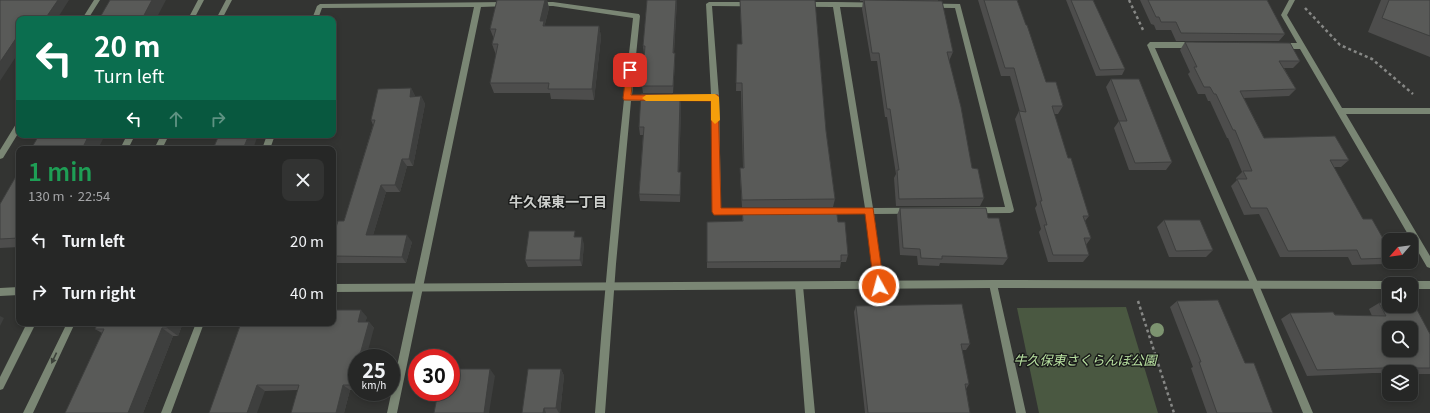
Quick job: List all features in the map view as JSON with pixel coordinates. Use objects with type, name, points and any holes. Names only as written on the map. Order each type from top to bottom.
[{"type":"street","points":[[87,16],[97,0]]},
{"type":"street","points":[[193,16],[201,0]]},
{"type":"street","points":[[221,16],[229,0]]},
{"type":"street","points":[[1292,0],[1284,15],[1430,264]]},
{"type":"street","points":[[392,413],[478,4]]},
{"type":"street","points":[[316,16],[320,6],[516,4]]},
{"type":"street","points":[[531,4],[553,4],[637,16],[627,98],[609,288],[600,413]]},
{"type":"street","points":[[709,4],[958,6],[1010,210],[717,212],[715,97],[709,4]]},
{"type":"street","points":[[836,4],[869,210],[879,286]]},
{"type":"street","points":[[1198,46],[1150,45],[1255,285],[1308,413]]},
{"type":"street","points":[[1278,46],[1302,46]]},
{"type":"street","points":[[627,98],[715,97]]},
{"type":"street","points":[[1341,111],[1428,111]]},
{"type":"street","points":[[0,156],[16,131]]},
{"type":"street","points":[[336,288],[609,288],[993,284],[1382,285]]},
{"type":"street","points":[[993,284],[1021,413]]},
{"type":"street","points":[[1418,285],[1430,285]]},
{"type":"street","points":[[799,286],[810,413]]},
{"type":"street","points":[[0,292],[16,292]]},
{"type":"street","points":[[0,386],[30,326]]},
{"type":"street","points":[[28,413],[70,326]]},
{"type":"street","points":[[166,413],[199,326]]},
{"type":"path","points":[[1129,0],[1150,45]]},
{"type":"path","points":[[1301,4],[1340,45],[1372,59],[1416,96],[1428,111]]},
{"type":"path","points":[[1133,285],[1174,413]]},
{"type":"green space","name":"牛久保東さくらんぼ公園","points":[[1126,307],[1158,413],[1039,413],[1017,308]]},
{"type":"building","points":[[0,0],[58,0],[47,16],[16,16],[16,38],[0,62]]},
{"type":"building","points":[[110,0],[152,0],[144,16],[101,16]]},
{"type":"building","points":[[497,0],[545,0],[540,21],[544,21],[543,26],[599,26],[592,89],[548,89],[549,83],[490,83],[498,44],[492,44],[496,29],[490,29]]},
{"type":"building","points":[[647,0],[676,0],[673,86],[642,86],[645,46],[643,46]]},
{"type":"building","points":[[740,0],[815,0],[826,131],[835,199],[742,200],[740,168],[744,168],[742,83],[736,83],[737,44],[742,44]]},
{"type":"building","points":[[864,0],[942,1],[953,52],[947,52],[961,107],[972,168],[978,169],[984,198],[899,199],[897,170],[899,170],[890,109],[887,109],[879,53],[872,53]]},
{"type":"building","points":[[984,0],[1017,0],[1046,82],[1056,82],[1063,106],[1052,106],[1068,158],[1071,158],[1089,216],[1083,216],[1091,238],[1084,238],[1089,255],[1053,255],[1044,225],[1047,225],[1040,201],[1042,201],[1019,111],[1026,112],[1014,68],[1005,68]]},
{"type":"building","points":[[1071,0],[1093,0],[1125,69],[1100,70]]},
{"type":"building","points":[[1148,0],[1267,0],[1285,34],[1181,33],[1176,22],[1161,22],[1159,17],[1156,17]]},
{"type":"building","points":[[1389,0],[1430,0],[1430,36],[1382,18]]},
{"type":"building","points":[[1185,42],[1290,43],[1300,61],[1279,61],[1296,89],[1240,91],[1264,138],[1335,136],[1349,160],[1330,160],[1363,219],[1372,219],[1382,237],[1382,258],[1361,259],[1357,250],[1288,251],[1267,208],[1251,208],[1237,179],[1247,179],[1243,171],[1252,171],[1235,130],[1233,130],[1216,94],[1214,94],[1210,87],[1204,87],[1194,67],[1197,67]]},
{"type":"building","points":[[1111,79],[1139,79],[1172,162],[1135,163],[1119,121],[1127,121]]},
{"type":"building","points":[[411,88],[410,97],[421,96],[409,159],[402,159],[395,185],[381,185],[366,235],[407,235],[402,257],[336,256],[336,227],[338,221],[344,221],[375,120],[371,120],[378,89]]},
{"type":"building","points":[[641,94],[672,94],[672,99],[680,99],[678,172],[681,172],[680,195],[639,194],[644,127],[639,127]]},
{"type":"building","points":[[37,138],[88,138],[84,146],[33,146]]},
{"type":"building","points":[[218,138],[248,138],[244,146],[214,146]]},
{"type":"building","points":[[16,176],[16,238],[0,239],[0,204]]},
{"type":"building","points":[[742,208],[836,208],[838,222],[845,222],[848,255],[841,255],[841,261],[707,262],[707,222],[743,221]]},
{"type":"building","points":[[900,208],[986,208],[988,218],[999,218],[1008,258],[942,256],[942,259],[921,258],[920,249],[903,248]]},
{"type":"building","points":[[1164,220],[1200,220],[1213,250],[1176,251]]},
{"type":"building","points":[[529,231],[575,231],[574,237],[582,237],[580,260],[525,260]]},
{"type":"building","points":[[1218,300],[1245,363],[1254,363],[1273,413],[1217,413],[1199,362],[1201,362],[1177,301]]},
{"type":"building","points":[[962,304],[970,344],[961,344],[969,384],[965,384],[970,413],[868,413],[856,306]]},
{"type":"building","points":[[336,310],[361,310],[358,322],[369,322],[362,349],[348,349],[348,385],[343,385],[336,413],[291,413],[299,385],[257,385],[247,413],[209,413],[240,326],[336,326]]},
{"type":"building","points":[[1333,312],[1335,315],[1386,316],[1384,313],[1418,313],[1418,312],[1430,334],[1430,368],[1418,368],[1418,365],[1382,365],[1382,368],[1317,370],[1290,313]]},
{"type":"building","points":[[96,326],[168,326],[167,328],[162,328],[128,413],[65,413],[104,329],[95,329]]},
{"type":"building","points":[[460,369],[490,369],[484,413],[434,413],[436,401],[460,401]]},
{"type":"building","points":[[528,369],[561,369],[556,408],[544,408],[543,413],[522,413]]},
{"type":"slow traffic","points":[[646,98],[715,97],[715,120]]},
{"type":"district","name":"牛久保東一丁目","points":[[558,202]]},
{"type":"route","points":[[630,70],[627,98],[715,97],[717,212],[869,210],[879,286]]}]
